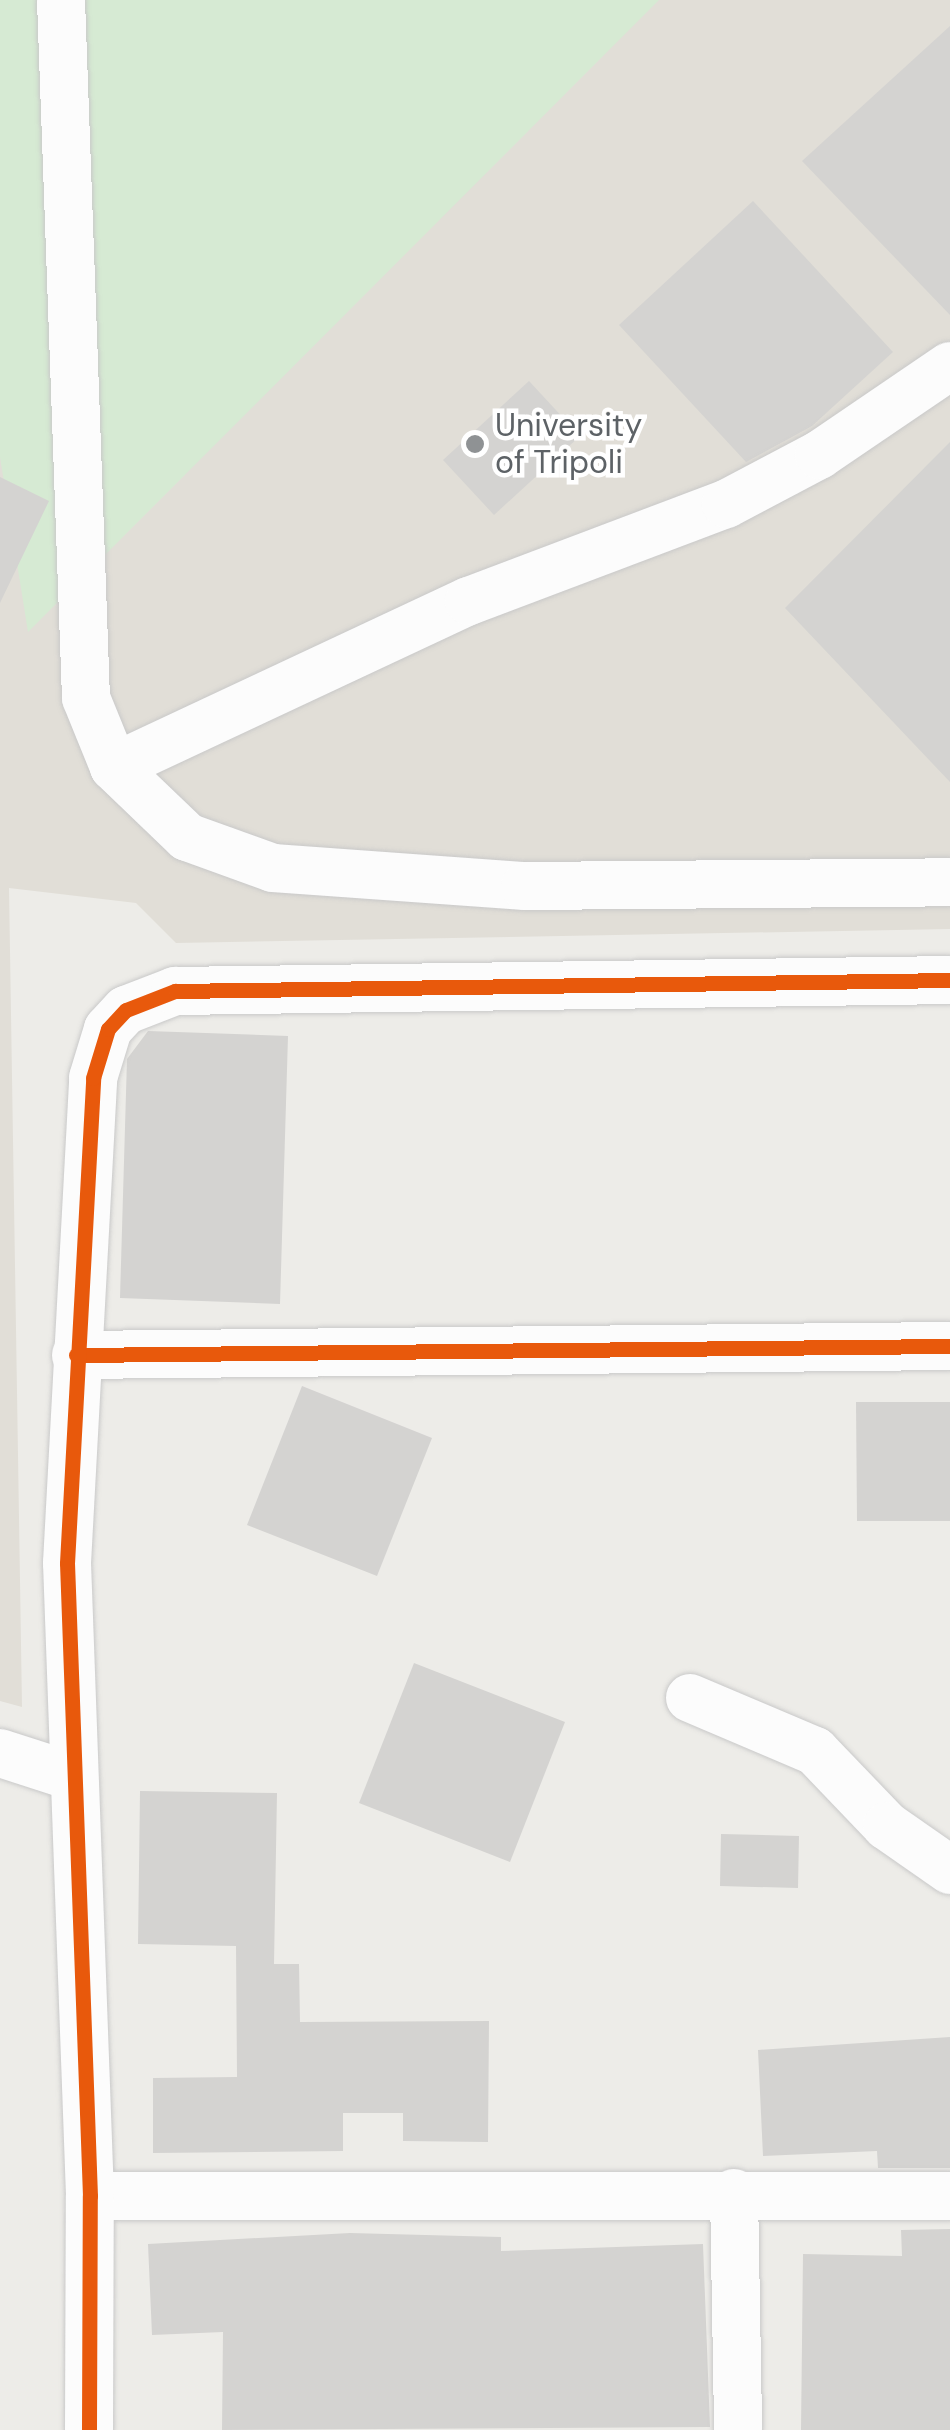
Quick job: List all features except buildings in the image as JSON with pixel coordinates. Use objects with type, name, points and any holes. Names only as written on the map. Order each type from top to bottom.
[{"type":"street","points":[[61,0],[86,698],[114,767],[187,837],[273,868],[525,886],[950,882]]},
{"type":"street","points":[[114,767],[470,601],[726,504],[819,455],[950,366]]},
{"type":"street","points":[[89,2430],[90,2196],[71,1776],[67,1564],[76,1355],[97,1052],[126,1010],[149,997],[950,980]]},
{"type":"street","points":[[76,1355],[950,1346]]},
{"type":"street","points":[[690,1698],[816,1751],[887,1826],[950,1870]]},
{"type":"street","points":[[0,1753],[71,1776]]},
{"type":"street","points":[[734,2194],[738,2430]]},
{"type":"street","points":[[90,2196],[950,2196]]},
{"type":"shaded area","name":"University of Tripoli","points":[[0,0],[950,0],[950,929],[176,943],[136,903],[9,888],[22,1707],[0,1701]]},
{"type":"green space","points":[[0,0],[659,0],[28,632],[0,457]]},
{"type":"cycle path","points":[[89,2430],[90,2196],[67,1563],[93,1078],[108,1029],[126,1010],[175,991],[950,980]]},
{"type":"cycle path","points":[[76,1355],[950,1346]]},
{"type":"place","name":"University of Tripoli","points":[[475,444]]}]
